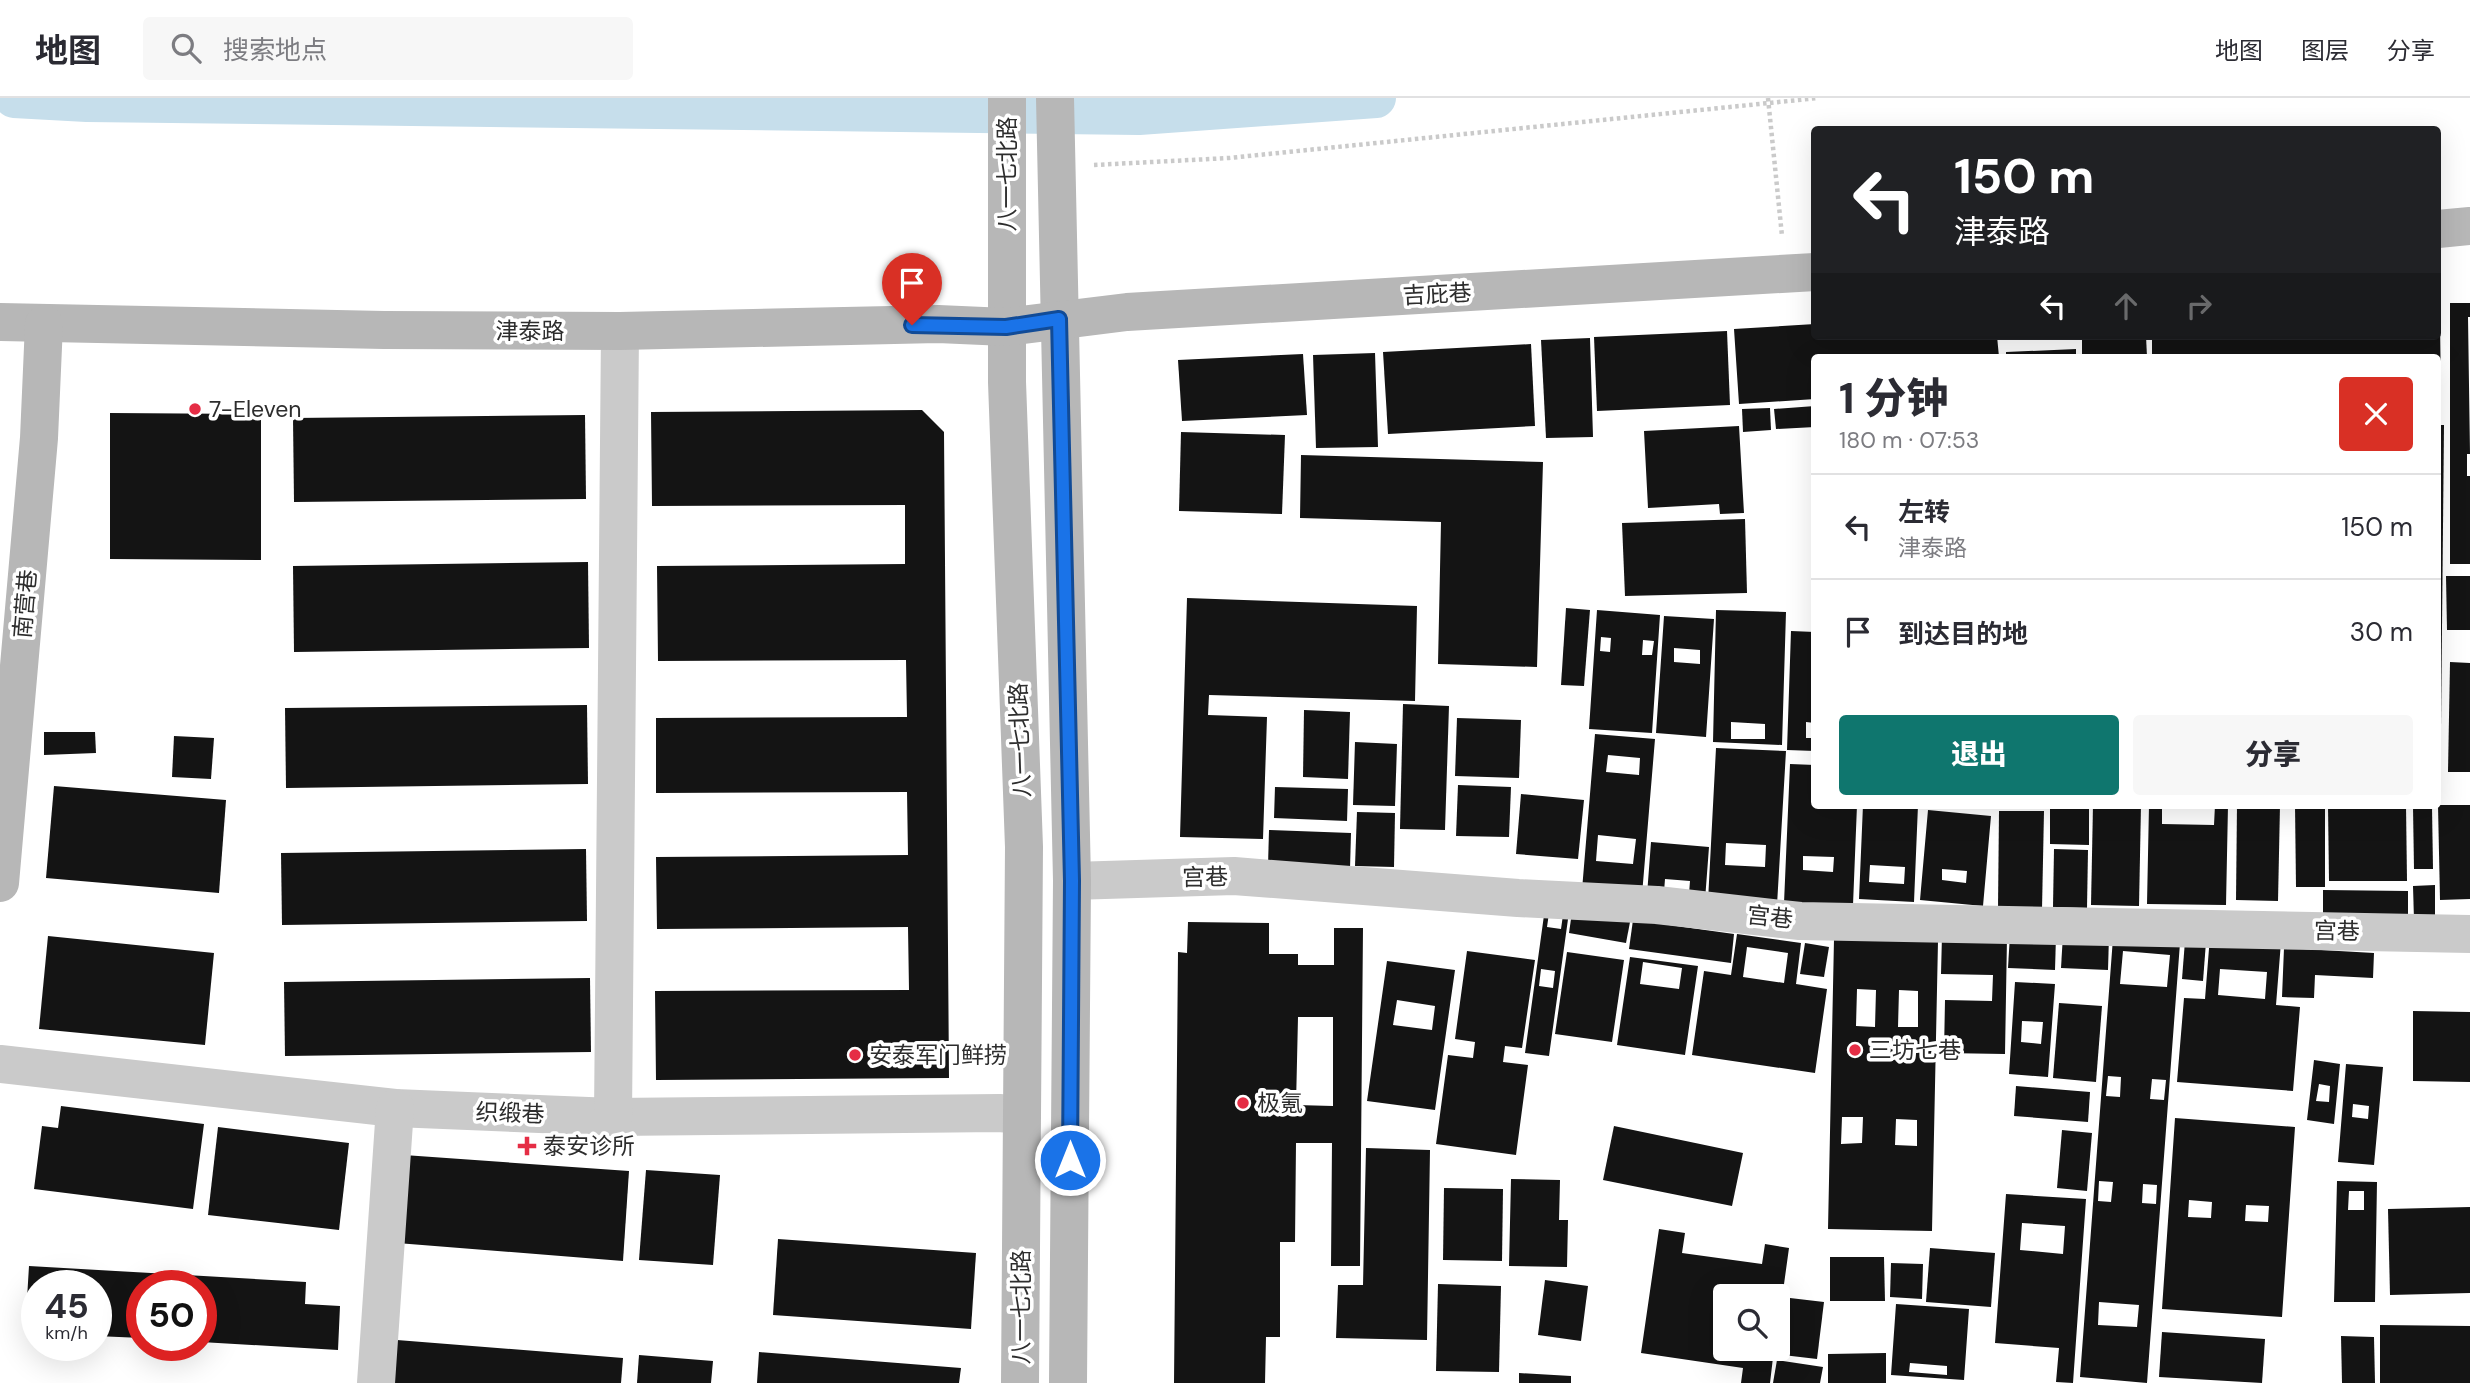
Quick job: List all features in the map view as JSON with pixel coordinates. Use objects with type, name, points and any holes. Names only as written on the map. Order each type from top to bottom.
[{"type":"main road","name":"八一七北路","points":[[1007,98],[1006,327],[1024,847],[1020,1383]]},
{"type":"main road","name":"八一七北路","points":[[1055,98],[1072,881],[1068,1383]]},
{"type":"main road","points":[[2441,229],[2470,226]]},
{"type":"main road","name":"吉庇巷","points":[[1059,319],[1801,273]]},
{"type":"main road","name":"津泰路","points":[[0,322],[620,331],[938,324],[1006,327],[1059,319]]},
{"type":"main road","name":"南营巷","points":[[0,883],[39,438],[44,324]]},
{"type":"street","points":[[613,1117],[620,331]]},
{"type":"street","name":"宫巷","points":[[1072,881],[1234,876],[1518,898],[1657,905],[1800,921],[2470,934]]},
{"type":"street","name":"织缎巷","points":[[0,1064],[395,1108],[613,1117],[999,1113],[1022,1115]]},
{"type":"street","points":[[376,1383],[395,1108]]},
{"type":"path","points":[[1056,167],[1230,158],[1768,100],[1818,98]]},
{"type":"path","points":[[1768,100],[1801,273]]},
{"type":"building","points":[[2450,303],[2470,303],[2470,454],[2467,454],[2467,476],[2470,476],[2470,564],[2450,564]]},
{"type":"building","points":[[1811,324],[1811,340],[1997,340],[1999,354],[1811,354],[1811,399],[1739,404],[1734,329]]},
{"type":"building","points":[[1727,331],[1730,405],[1597,411],[1594,337]]},
{"type":"building","points":[[1590,338],[1593,437],[1546,438],[1541,340]]},
{"type":"building","points":[[2082,340],[2146,340],[2147,354],[2082,354]]},
{"type":"building","points":[[2152,340],[2440,340],[2440,354],[2152,354]]},
{"type":"building","points":[[1531,344],[1535,426],[1388,434],[1383,352]]},
{"type":"building","points":[[2076,349],[2076,354],[2006,352]]},
{"type":"building","points":[[1375,353],[1378,447],[1316,448],[1313,355]]},
{"type":"building","points":[[1303,354],[1307,415],[1182,421],[1178,360]]},
{"type":"building","points":[[1811,406],[1811,427],[1776,429],[1774,409]]},
{"type":"building","points":[[1770,408],[1771,430],[1743,432],[1742,409]]},
{"type":"building","points":[[922,410],[944,432],[949,1078],[656,1080],[655,991],[909,990],[908,927],[657,929],[656,857],[908,855],[907,792],[656,793],[656,718],[907,717],[906,660],[658,661],[657,566],[905,564],[905,505],[652,506],[651,412]]},
{"type":"building","points":[[110,413],[261,414],[261,560],[110,559]]},
{"type":"building","points":[[585,415],[586,499],[294,502],[293,418]]},
{"type":"building","points":[[2441,425],[2444,425],[2441,728]]},
{"type":"building","points":[[1739,426],[1744,513],[1720,514],[1719,504],[1648,508],[1644,431]]},
{"type":"building","points":[[1181,432],[1285,435],[1282,514],[1179,511]]},
{"type":"building","points":[[1301,455],[1543,462],[1537,667],[1438,664],[1441,522],[1300,518]]},
{"type":"building","points":[[1745,519],[1747,593],[1625,596],[1622,523]]},
{"type":"building","points":[[588,562],[589,648],[294,652],[293,566]]},
{"type":"building","points":[[2446,576],[2470,576],[2470,630],[2447,630]]},
{"type":"building","points":[[1187,598],[1417,606],[1415,701],[1209,695],[1208,715],[1267,717],[1263,839],[1180,837]]},
{"type":"building","points":[[1566,608],[1590,610],[1584,686],[1561,685]]},
{"type":"building","points":[[1597,610],[1660,615],[1652,733],[1589,729]],"holes":[[[1601,637],[1611,638],[1610,652],[1600,651]],[[1643,640],[1654,641],[1652,655],[1642,655]]]},
{"type":"building","points":[[1716,610],[1786,612],[1782,745],[1713,742]],"holes":[[[1731,722],[1765,724],[1765,739],[1731,739]]]},
{"type":"building","points":[[1664,616],[1714,619],[1706,737],[1656,733]],"holes":[[[1674,648],[1700,650],[1700,664],[1674,662]]]},
{"type":"building","points":[[1791,631],[1811,632],[1811,723],[1806,722],[1806,738],[1811,738],[1811,751],[1787,750]]},
{"type":"building","points":[[2450,662],[2470,663],[2470,772],[2448,772]]},
{"type":"building","points":[[1403,704],[1449,706],[1445,830],[1400,829]]},
{"type":"building","points":[[587,705],[588,784],[286,788],[285,708]]},
{"type":"building","points":[[1304,710],[1350,712],[1348,779],[1303,777]]},
{"type":"building","points":[[1457,718],[1521,720],[1519,778],[1455,776]]},
{"type":"building","points":[[44,732],[95,732],[96,753],[44,755]]},
{"type":"building","points":[[1595,734],[1655,739],[1642,895],[1582,890]],"holes":[[[1608,755],[1640,758],[1639,775],[1606,772]],[[1598,835],[1636,839],[1633,864],[1596,861]]]},
{"type":"building","points":[[174,736],[214,738],[211,779],[172,777]]},
{"type":"building","points":[[1355,742],[1397,744],[1395,806],[1353,805]]},
{"type":"building","points":[[1716,748],[1786,751],[1777,905],[1708,901]],"holes":[[[1726,843],[1766,845],[1765,867],[1725,865]]]},
{"type":"building","points":[[1790,764],[1811,765],[1811,809],[1857,809],[1853,905],[1784,903]],"holes":[[[1803,856],[1834,857],[1833,872],[1803,870]]]},
{"type":"building","points":[[1458,785],[1511,787],[1509,837],[1456,836]]},
{"type":"building","points":[[54,786],[226,800],[219,893],[46,878]]},
{"type":"building","points":[[1275,787],[1348,789],[1347,821],[1274,818]]},
{"type":"building","points":[[1521,794],[1584,800],[1578,859],[1516,854]]},
{"type":"building","points":[[2441,805],[2470,805],[2470,899],[2440,900],[2438,809],[2441,809]]},
{"type":"building","points":[[1863,809],[1918,809],[1914,902],[1859,899]],"holes":[[[1870,865],[1905,867],[1904,884],[1869,882]]]},
{"type":"building","points":[[2050,809],[2089,809],[2089,845],[2050,844]]},
{"type":"building","points":[[2093,809],[2141,809],[2139,906],[2091,905]]},
{"type":"building","points":[[2149,809],[2162,809],[2162,824],[2214,825],[2215,809],[2228,809],[2226,905],[2147,904]]},
{"type":"building","points":[[2237,809],[2280,809],[2278,901],[2236,900]]},
{"type":"building","points":[[2295,809],[2325,809],[2325,887],[2296,887]]},
{"type":"building","points":[[2328,809],[2406,809],[2407,881],[2329,881]]},
{"type":"building","points":[[2413,809],[2432,809],[2433,869],[2414,869]]},
{"type":"building","points":[[1928,810],[1991,816],[1983,906],[1920,900]],"holes":[[[1942,869],[1967,871],[1966,883],[1942,880]]]},
{"type":"building","points":[[1999,811],[2044,811],[2042,909],[1998,908]]},
{"type":"building","points":[[1357,812],[1395,813],[1394,867],[1355,866]]},
{"type":"building","points":[[1269,830],[1351,833],[1350,869],[1268,866]]},
{"type":"building","points":[[1651,842],[1709,847],[1705,900],[1647,895]],"holes":[[[1665,879],[1690,881],[1689,894],[1664,892]]]},
{"type":"building","points":[[586,849],[587,921],[282,925],[281,853]]},
{"type":"building","points":[[2054,849],[2088,850],[2087,908],[2053,907]]},
{"type":"building","points":[[2435,885],[2435,920],[2414,920],[2413,886]]},
{"type":"building","points":[[2323,890],[2408,891],[2408,921],[2323,920]]},
{"type":"building","points":[[1545,908],[1569,912],[1549,1056],[1525,1053]],"holes":[[[1549,913],[1563,915],[1561,929],[1547,927]],[[1541,969],[1555,971],[1553,988],[1539,986]]]},
{"type":"building","points":[[1572,912],[1630,922],[1626,943],[1569,933]]},
{"type":"building","points":[[1633,920],[1734,934],[1731,963],[1629,949]]},
{"type":"building","points":[[1188,922],[1269,923],[1269,954],[1298,954],[1298,965],[1334,965],[1334,928],[1363,928],[1360,1266],[1331,1266],[1332,1143],[1296,1143],[1295,1242],[1280,1242],[1280,1337],[1266,1337],[1265,1383],[1174,1383],[1178,952],[1187,953]],"holes":[[[1298,1017],[1333,1017],[1333,1106],[1296,1105]]]},
{"type":"building","points":[[1737,934],[1801,943],[1796,984],[1827,989],[1815,1073],[1692,1055],[1704,971],[1731,975]],"holes":[[[1747,947],[1788,953],[1784,983],[1743,977]]]},
{"type":"building","points":[[2010,934],[2056,936],[2055,970],[2008,968]]},
{"type":"building","points":[[2063,934],[2109,936],[2108,970],[2061,968]]},
{"type":"building","points":[[1942,935],[2007,937],[2005,1054],[1944,1053],[1945,1000],[1992,1001],[1993,975],[1941,974]]},
{"type":"building","points":[[48,936],[214,953],[205,1045],[39,1029]]},
{"type":"building","points":[[2210,936],[2281,942],[2276,1005],[2300,1007],[2293,1091],[2177,1082],[2184,998],[2205,999]],"holes":[[[2220,969],[2267,972],[2265,999],[2218,995]]]},
{"type":"building","points":[[2113,938],[2180,943],[2147,1383],[2080,1377]],"holes":[[[2123,951],[2170,955],[2167,987],[2120,984]],[[2108,1076],[2121,1077],[2120,1097],[2106,1096]],[[2152,1079],[2166,1080],[2164,1100],[2150,1099]],[[2099,1181],[2113,1182],[2111,1202],[2098,1201]],[[2143,1184],[2157,1185],[2156,1204],[2142,1203]],[[2099,1302],[2139,1305],[2137,1327],[2098,1325]]]},
{"type":"building","points":[[1834,939],[1938,941],[1932,1231],[1828,1229]],"holes":[[[1857,989],[1876,990],[1875,1027],[1856,1026]],[[1899,990],[1918,991],[1918,1027],[1898,1027]],[[1842,1117],[1863,1117],[1862,1143],[1841,1144]],[[1896,1119],[1917,1120],[1917,1146],[1895,1145]]]},
{"type":"building","points":[[2185,941],[2206,942],[2203,981],[2182,979]]},
{"type":"building","points":[[1805,943],[1829,947],[1824,977],[1800,974]]},
{"type":"building","points":[[2284,948],[2374,953],[2373,978],[2315,975],[2314,998],[2282,997]]},
{"type":"building","points":[[1467,951],[1535,960],[1522,1048],[1505,1046],[1503,1062],[1528,1065],[1516,1155],[1436,1144],[1448,1055],[1473,1058],[1475,1042],[1455,1039]]},
{"type":"building","points":[[1567,952],[1624,960],[1612,1042],[1555,1034]]},
{"type":"building","points":[[1630,957],[1698,966],[1685,1055],[1617,1045]],"holes":[[[1643,962],[1682,968],[1679,989],[1640,984]]]},
{"type":"building","points":[[1387,961],[1455,970],[1435,1110],[1367,1101]],"holes":[[[1397,1000],[1435,1006],[1432,1030],[1393,1025]]]},
{"type":"building","points":[[590,978],[591,1052],[285,1056],[284,982]]},
{"type":"building","points":[[2015,982],[2055,984],[2048,1077],[2009,1074]],"holes":[[[2022,1021],[2043,1022],[2041,1044],[2021,1042]]]},
{"type":"building","points":[[2059,1003],[2102,1006],[2096,1082],[2053,1078]]},
{"type":"building","points":[[2413,1011],[2470,1012],[2470,1082],[2413,1081]]},
{"type":"building","points":[[2314,1060],[2340,1064],[2334,1124],[2307,1120]],"holes":[[[2319,1084],[2330,1086],[2329,1102],[2316,1101]]]},
{"type":"building","points":[[2346,1064],[2383,1067],[2374,1165],[2338,1162]],"holes":[[[2353,1104],[2369,1106],[2368,1119],[2352,1117]]]},
{"type":"building","points":[[2016,1086],[2090,1092],[2088,1122],[2014,1116]]},
{"type":"building","points":[[61,1106],[204,1124],[193,1209],[34,1189],[42,1126],[58,1128]]},
{"type":"building","points":[[2175,1118],[2295,1127],[2282,1317],[2162,1309]],"holes":[[[2189,1200],[2212,1202],[2211,1218],[2188,1217]],[[2246,1205],[2269,1206],[2268,1222],[2245,1221]]]},
{"type":"building","points":[[1614,1126],[1743,1153],[1732,1206],[1603,1180]]},
{"type":"building","points":[[218,1127],[349,1143],[339,1230],[208,1215]]},
{"type":"building","points":[[2062,1130],[2092,1133],[2087,1191],[2057,1188]]},
{"type":"building","points":[[1366,1148],[1430,1150],[1427,1340],[1336,1338],[1338,1285],[1363,1285]]},
{"type":"building","points":[[404,1155],[629,1171],[623,1261],[397,1243]]},
{"type":"building","points":[[646,1170],[720,1175],[713,1265],[639,1260]]},
{"type":"building","points":[[1511,1179],[1560,1180],[1559,1220],[1568,1220],[1567,1267],[1509,1266]]},
{"type":"building","points":[[2337,1181],[2377,1182],[2375,1302],[2334,1302]],"holes":[[[2349,1191],[2364,1191],[2364,1210],[2348,1210]]]},
{"type":"building","points":[[1444,1188],[1503,1189],[1502,1261],[1443,1260]]},
{"type":"building","points":[[2006,1194],[2086,1199],[2073,1383],[2056,1382],[2059,1348],[1995,1343]],"holes":[[[2022,1223],[2065,1226],[2063,1254],[2020,1250]]]},
{"type":"building","points":[[2470,1207],[2470,1293],[2390,1295],[2388,1209]]},
{"type":"building","points":[[1659,1229],[1685,1233],[1682,1253],[1762,1264],[1765,1244],[1789,1248],[1784,1284],[1713,1284],[1713,1361],[1773,1361],[1770,1383],[1741,1383],[1743,1368],[1641,1353]]},
{"type":"building","points":[[778,1239],[976,1253],[971,1329],[773,1315]]},
{"type":"building","points":[[1930,1248],[1995,1253],[1991,1307],[1926,1302]]},
{"type":"building","points":[[1830,1257],[1884,1257],[1885,1301],[1830,1301]]},
{"type":"building","points":[[1891,1263],[1923,1264],[1922,1299],[1890,1297]]},
{"type":"building","points":[[29,1266],[98,1270],[29,1270]]},
{"type":"building","points":[[112,1271],[126,1272],[126,1337],[112,1337]]},
{"type":"building","points":[[217,1277],[306,1282],[305,1304],[340,1306],[338,1350],[217,1343]]},
{"type":"building","points":[[1545,1280],[1588,1286],[1581,1341],[1538,1335]]},
{"type":"building","points":[[1438,1284],[1501,1286],[1499,1372],[1436,1371]]},
{"type":"building","points":[[1790,1298],[1824,1302],[1817,1359],[1790,1356]]},
{"type":"building","points":[[1896,1304],[1969,1309],[1964,1380],[1891,1375]],"holes":[[[1910,1363],[1947,1366],[1947,1375],[1909,1372]]]},
{"type":"building","points":[[2380,1325],[2470,1326],[2470,1383],[2380,1383]]},
{"type":"building","points":[[2162,1332],[2265,1339],[2262,1383],[2159,1377]]},
{"type":"building","points":[[2341,1336],[2374,1337],[2375,1383],[2342,1383]]},
{"type":"building","points":[[397,1340],[623,1358],[621,1383],[394,1383]]},
{"type":"building","points":[[759,1352],[961,1368],[959,1383],[757,1383]]},
{"type":"building","points":[[1886,1353],[1886,1383],[1828,1383],[1828,1354]]},
{"type":"building","points":[[639,1355],[713,1361],[711,1383],[637,1383]]},
{"type":"building","points":[[1777,1361],[1823,1367],[1820,1383],[1773,1383]]},
{"type":"building","points":[[1519,1373],[1571,1376],[1571,1383],[1519,1383]]},
{"type":"waterway","points":[[14,98],[87,102],[1139,115],[1376,98]]},
{"type":"place","name":"7-Eleven","points":[[195,409]]},
{"type":"place","name":"三坊七巷","points":[[1855,1050]]},
{"type":"place","name":"安泰军门鲜捞","points":[[855,1055]]},
{"type":"place","name":"极氪","points":[[1243,1103]]},
{"type":"place","name":"泰安诊所","points":[[527,1146]]},
{"type":"route","points":[[912,325],[1006,327],[1059,319],[1072,881],[1070,1160]]}]
